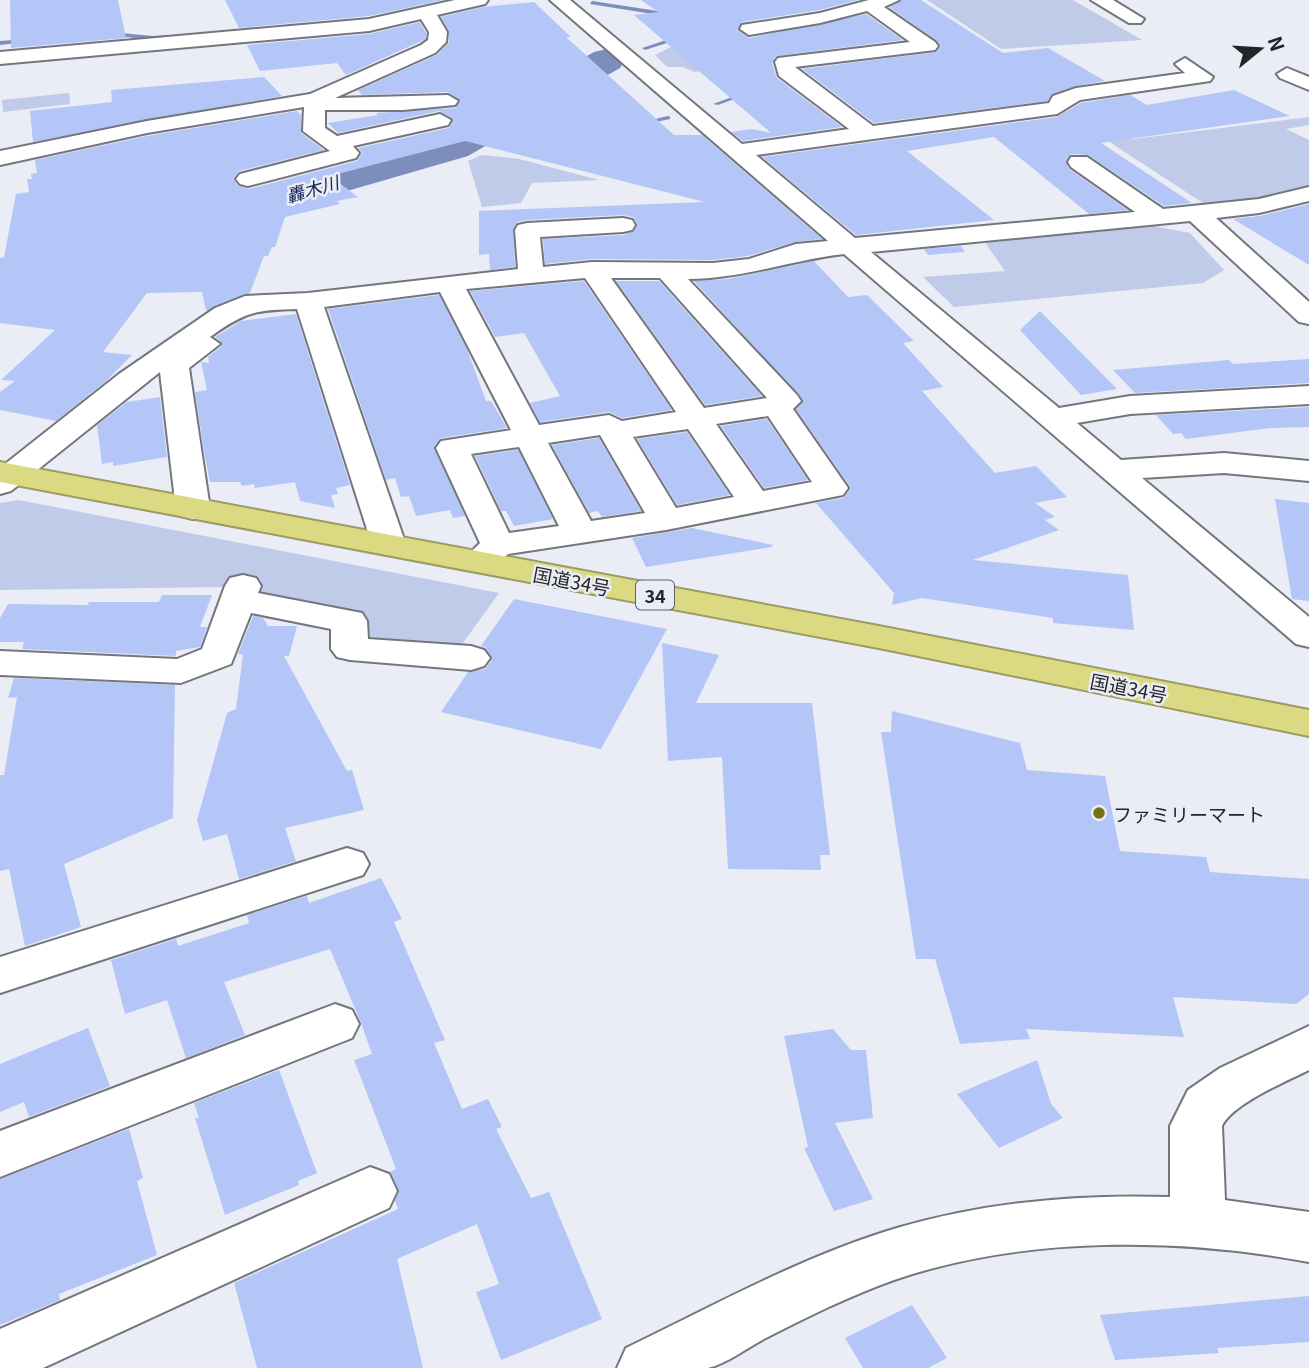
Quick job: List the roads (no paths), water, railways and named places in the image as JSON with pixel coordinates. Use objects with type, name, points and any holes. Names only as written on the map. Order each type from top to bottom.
[{"type":"highway","name":"国道34号","points":[[5,477],[389,545],[488,554],[1309,723]]},
{"type":"street","points":[[0,58],[215,31],[281,33],[325,30],[365,17],[427,13],[456,2],[479,0]]},
{"type":"street","points":[[559,0],[1117,470],[1309,636]]},
{"type":"street","points":[[1100,0],[1135,19]]},
{"type":"street","points":[[749,30],[880,3],[928,46],[785,62],[786,72],[869,134]]},
{"type":"street","points":[[313,10],[325,30]]},
{"type":"street","points":[[314,101],[428,49],[437,42],[438,32],[427,13]]},
{"type":"street","points":[[272,15],[281,33]]},
{"type":"street","points":[[738,151],[1057,108],[1060,100],[1076,94],[1203,77],[1185,64]]},
{"type":"street","points":[[1287,74],[1309,84]]},
{"type":"street","points":[[247,179],[348,153],[314,131],[314,101]]},
{"type":"street","points":[[0,158],[147,127],[314,101],[454,108],[333,144]]},
{"type":"street","points":[[1079,162],[1158,216]]},
{"type":"street","points":[[193,509],[174,365],[255,313],[449,283],[531,275],[592,270],[669,273],[752,265],[796,253],[850,246],[1259,206],[1309,194]]},
{"type":"street","points":[[1196,213],[1309,316]]},
{"type":"street","points":[[531,275],[527,230],[623,225]]},
{"type":"street","points":[[592,270],[755,503]]},
{"type":"street","points":[[615,431],[776,406],[786,401],[669,273]]},
{"type":"street","points":[[449,283],[580,533]]},
{"type":"street","points":[[5,477],[129,380],[225,314],[254,302],[309,305]]},
{"type":"street","points":[[309,305],[389,545]]},
{"type":"street","points":[[1055,418],[1130,405],[1200,398],[1309,395]]},
{"type":"street","points":[[666,520],[609,424],[452,448],[488,554],[580,533],[666,520],[832,488],[776,406]]},
{"type":"street","points":[[1117,470],[1223,463],[1309,471]]},
{"type":"street","points":[[0,663],[181,671],[218,656],[240,593],[349,621],[350,649],[471,658]]},
{"type":"street","points":[[0,975],[347,864]]},
{"type":"street","points":[[0,1154],[335,1024]]},
{"type":"street","points":[[1198,1222],[1196,1126],[1206,1105],[1238,1083],[1309,1046]]},
{"type":"street","points":[[0,1358],[370,1191]]},
{"type":"street","points":[[647,1368],[716,1350],[849,1270],[946,1240],[1059,1224],[1198,1222],[1309,1237]]},
{"type":"waterway","points":[[592,3],[671,15]]},
{"type":"waterway","points":[[645,48],[665,42],[678,32]]},
{"type":"waterway","points":[[110,34],[153,38],[197,36]]},
{"type":"waterway","points":[[0,43],[26,40]]},
{"type":"waterway","name":"轟木川","points":[[247,207],[454,147],[607,60]]},
{"type":"waterway","points":[[716,104],[745,94]]},
{"type":"waterway","points":[[641,123],[668,118]]},
{"type":"place","name":"ファミリーマート","points":[[1099,813]]}]
